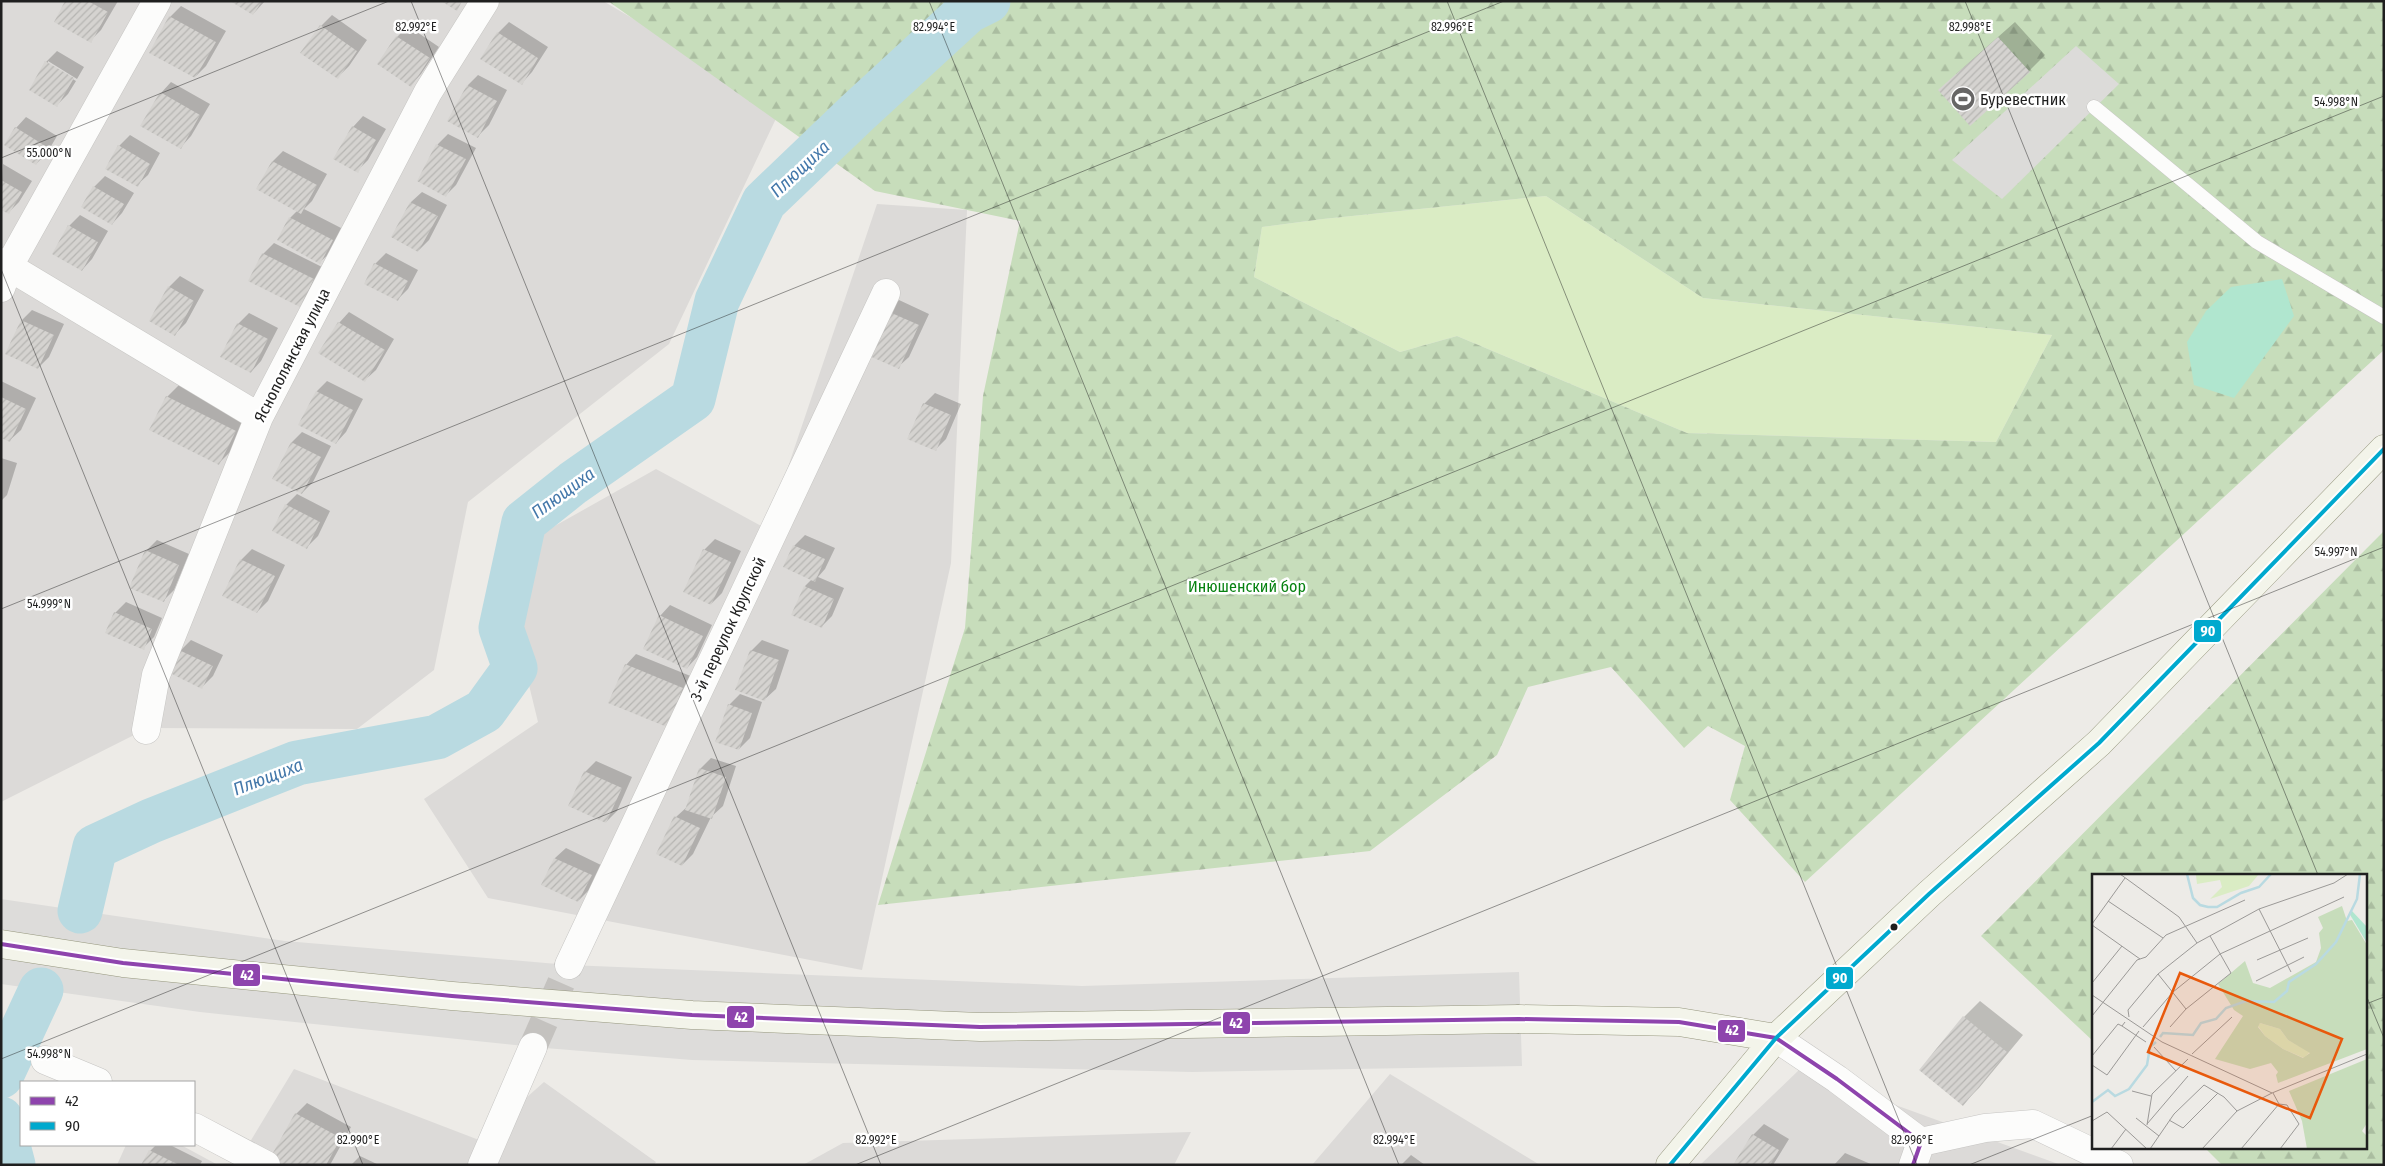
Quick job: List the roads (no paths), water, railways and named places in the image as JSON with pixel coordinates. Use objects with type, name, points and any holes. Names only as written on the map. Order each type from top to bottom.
[{"type":"main road","points":[[1670,1165],[1776,1038],[1929,894],[2099,744],[2384,449]]},
{"type":"main road","points":[[1,944],[123,964],[442,995],[692,1015],[980,1027],[1519,1019],[1679,1022],[1776,1038]]},
{"type":"street","points":[[157,1],[4,272],[259,417]]},
{"type":"street","name":"Яснополянская улица","points":[[146,730],[156,675],[259,417],[428,92],[484,1]]},
{"type":"street","name":"3-й переулок Крупской","points":[[569,965],[886,293]]},
{"type":"street","points":[[1776,1038],[1837,1079],[1917,1153],[1985,1128],[2033,1124],[2119,1165]]},
{"type":"street","points":[[482,1165],[533,1047]]},
{"type":"street","points":[[45,1060],[96,1081]]},
{"type":"street","points":[[195,1129],[266,1165]]},
{"type":"lane","points":[[2094,107],[2258,242],[2384,317]]},
{"type":"waterway","name":"Плющиха","points":[[80,911],[95,847],[151,821],[297,763],[437,737],[484,711],[515,668],[501,628],[524,522],[573,483],[693,399],[717,301],[764,202],[968,11],[988,1]]},
{"type":"waterway","name":"Плющиха","points":[[1,1076],[41,990]]},
{"type":"waterway","name":"Плющиха","points":[[1,1119],[13,1165]]},
{"type":"tunnel","points":[[533,1047],[569,965]]},
{"type":"place","name":"Буревестник","points":[[1963,99]]},
{"type":"park label","name":"Инюшенский бор","points":[[1247,586]]}]
